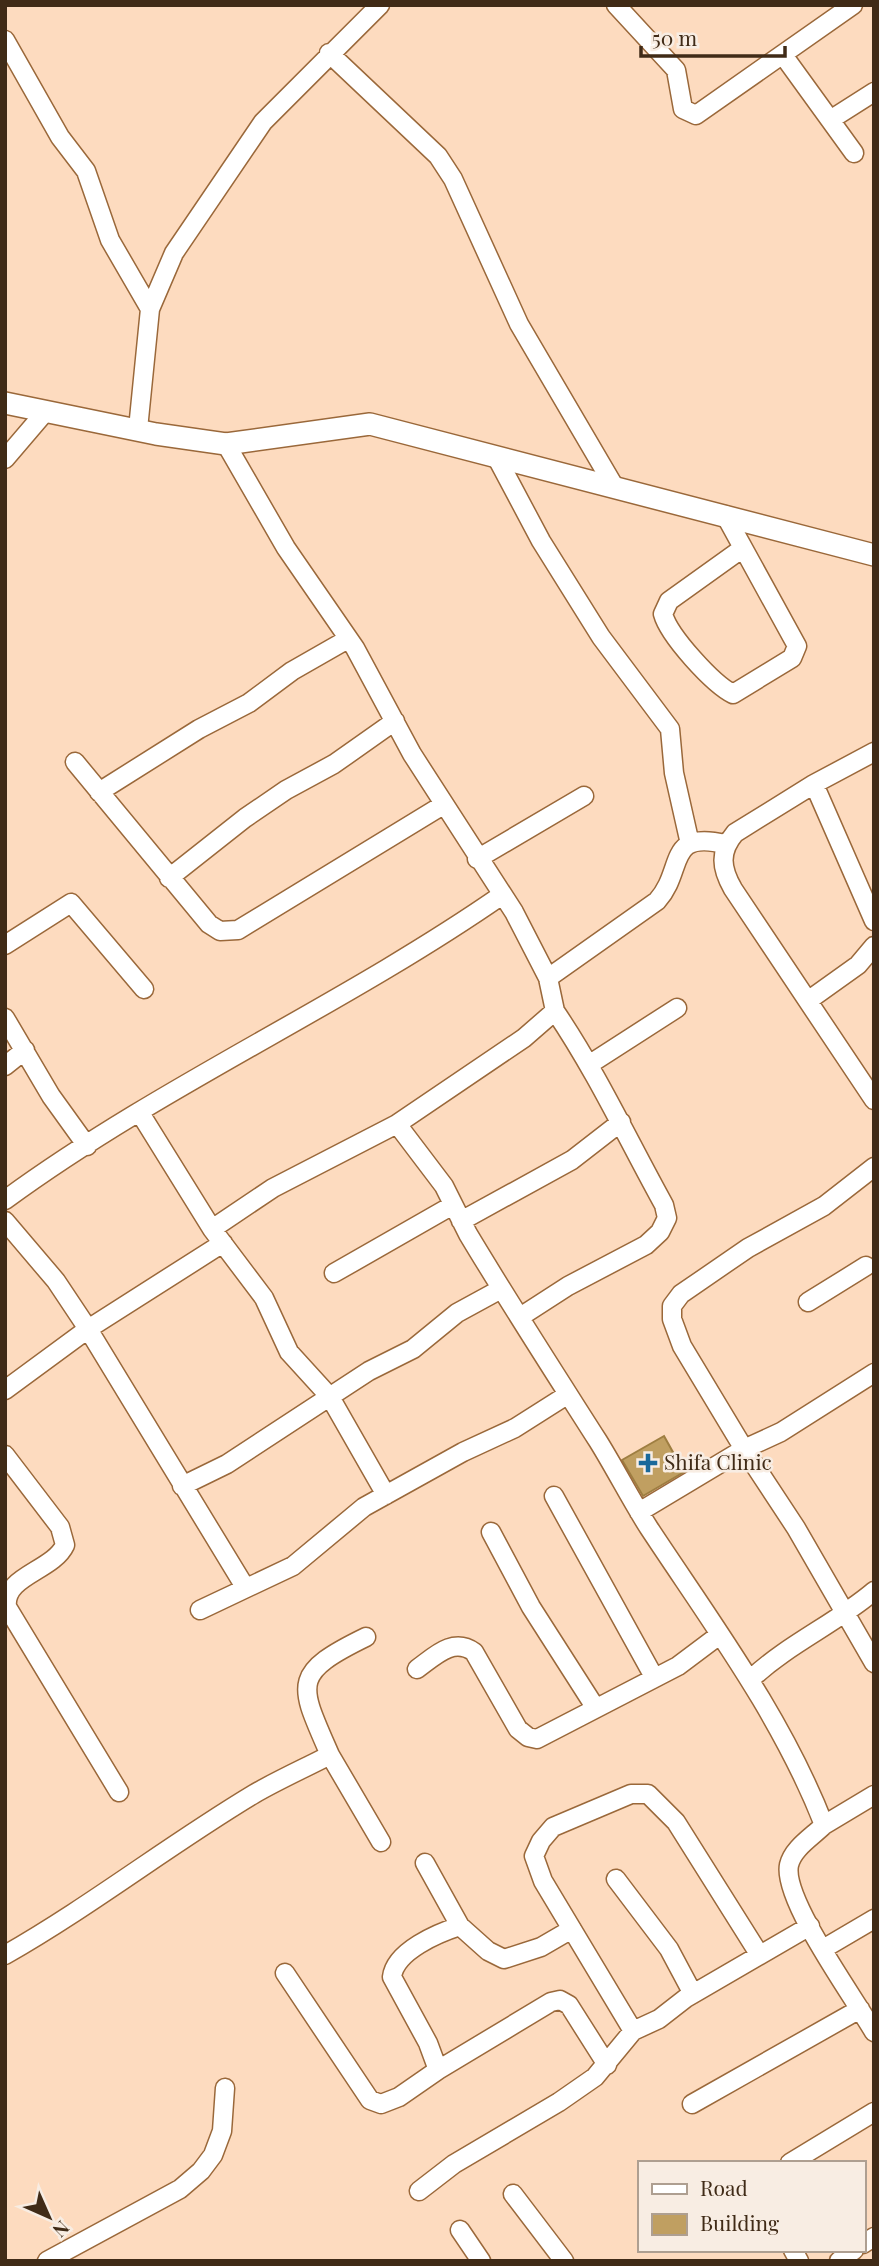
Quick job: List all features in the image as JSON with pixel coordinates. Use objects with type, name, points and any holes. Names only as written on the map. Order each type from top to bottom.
[{"type":"street","points":[[138,429],[150,309],[174,253],[263,122],[328,53],[380,5]]},
{"type":"street","points":[[617,5],[668,58],[676,70],[683,109],[696,115],[853,5]]},
{"type":"street","points":[[5,40],[60,136],[86,171],[110,240],[150,309]]},
{"type":"street","points":[[328,53],[438,156],[453,179],[519,324],[614,485]]},
{"type":"street","points":[[783,55],[854,153]]},
{"type":"street","points":[[830,120],[874,92]]},
{"type":"street","points":[[5,403],[226,444],[370,424],[498,460],[614,485],[874,555]]},
{"type":"street","points":[[5,459],[46,411]]},
{"type":"street","points":[[226,444],[286,548],[348,639],[443,805],[502,895],[548,978],[555,1011],[590,1064],[664,1205],[667,1217],[660,1232],[646,1245],[568,1286],[520,1317]]},
{"type":"street","points":[[498,460],[541,541],[601,637],[670,729],[674,773],[690,844]]},
{"type":"street","points":[[725,515],[797,646],[792,659],[733,694],[723,689],[698,663],[663,614],[669,601],[743,548]]},
{"type":"street","points":[[99,792],[199,729],[249,703],[292,671],[348,639]]},
{"type":"street","points":[[169,878],[275,797],[334,764],[395,722]]},
{"type":"street","points":[[874,752],[814,784],[735,833],[725,844],[723,871],[874,1100]]},
{"type":"street","points":[[75,762],[209,924],[227,932],[238,930],[443,805]]},
{"type":"street","points":[[814,784],[874,921]]},
{"type":"street","points":[[477,859],[584,796]]},
{"type":"street","points":[[548,978],[657,901],[667,890],[674,863],[690,844],[702,839],[725,844]]},
{"type":"street","points":[[5,1200],[209,1069],[391,967],[502,895]]},
{"type":"street","points":[[5,945],[71,903],[144,989]]},
{"type":"street","points":[[809,1000],[858,965],[874,946]]},
{"type":"street","points":[[590,1064],[677,1008]]},
{"type":"street","points":[[5,1390],[217,1236],[273,1188],[397,1124],[524,1038],[555,1011]]},
{"type":"street","points":[[5,1018],[51,1096],[87,1146]]},
{"type":"street","points":[[5,1066],[25,1051]]},
{"type":"street","points":[[140,1113],[217,1236],[264,1298],[289,1352],[330,1397],[386,1495]]},
{"type":"street","points":[[334,1273],[572,1160],[621,1122]]},
{"type":"street","points":[[397,1124],[444,1186],[501,1289],[639,1512],[718,1636],[751,1679],[806,1779],[824,1825]]},
{"type":"street","points":[[874,1167],[824,1206],[748,1248],[681,1294],[672,1306],[672,1319],[682,1346],[744,1449],[796,1528],[874,1663]]},
{"type":"street","points":[[5,1221],[56,1281],[88,1329],[245,1587]]},
{"type":"street","points":[[808,1302],[871,1268]]},
{"type":"street","points":[[182,1486],[227,1464],[369,1371],[414,1349],[457,1313],[501,1289]]},
{"type":"street","points":[[639,1512],[744,1449],[781,1432],[874,1373]]},
{"type":"street","points":[[200,1610],[293,1566],[364,1507],[463,1451],[515,1428],[567,1395]]},
{"type":"street","points":[[5,1455],[60,1527],[65,1545],[53,1562],[11,1588],[6,1598],[7,1607],[120,1792]]},
{"type":"street","points":[[554,1496],[654,1677]]},
{"type":"street","points":[[491,1532],[531,1607],[594,1707]]},
{"type":"street","points":[[751,1679],[776,1657],[846,1615],[874,1591]]},
{"type":"street","points":[[417,1669],[456,1645],[465,1646],[474,1652],[503,1706],[528,1737],[537,1739],[594,1707],[678,1666],[718,1636]]},
{"type":"street","points":[[366,1637],[325,1659],[309,1675],[306,1688],[311,1712],[330,1755],[381,1842]]},
{"type":"street","points":[[5,1955],[69,1919],[125,1877],[255,1793],[330,1755]]},
{"type":"street","points":[[633,2031],[543,1881],[534,1856],[552,1827],[631,1794],[648,1794],[676,1822],[759,1954]]},
{"type":"street","points":[[874,1795],[824,1825],[796,1851],[789,1863],[791,1890],[823,1950],[874,2032]]},
{"type":"street","points":[[425,1863],[460,1926],[488,1951],[504,1959],[541,1947],[572,1929]]},
{"type":"street","points":[[616,1879],[669,1949],[693,1994]]},
{"type":"street","points":[[823,1950],[874,1919]]},
{"type":"street","points":[[438,2070],[428,2043],[392,1977],[393,1967],[439,1933],[460,1926]]},
{"type":"street","points":[[419,2191],[454,2164],[559,2102],[607,2066],[633,2031],[659,2019],[693,1994],[810,1926]]},
{"type":"street","points":[[285,1973],[370,2101],[381,2104],[399,2097],[438,2070],[551,2002],[560,2000],[569,2005],[607,2066]]},
{"type":"street","points":[[692,2104],[860,2009]]},
{"type":"street","points":[[47,2261],[180,2189],[201,2171],[213,2155],[222,2131],[225,2088]]},
{"type":"street","points":[[793,2161],[874,2112]]},
{"type":"street","points":[[513,2194],[564,2261]]},
{"type":"street","points":[[460,2230],[481,2261]]},
{"type":"building","points":[[664,1436],[684,1472],[643,1496],[622,1460]]},
{"type":"place","name":"Shifa Clinic","points":[[648,1463]]}]
